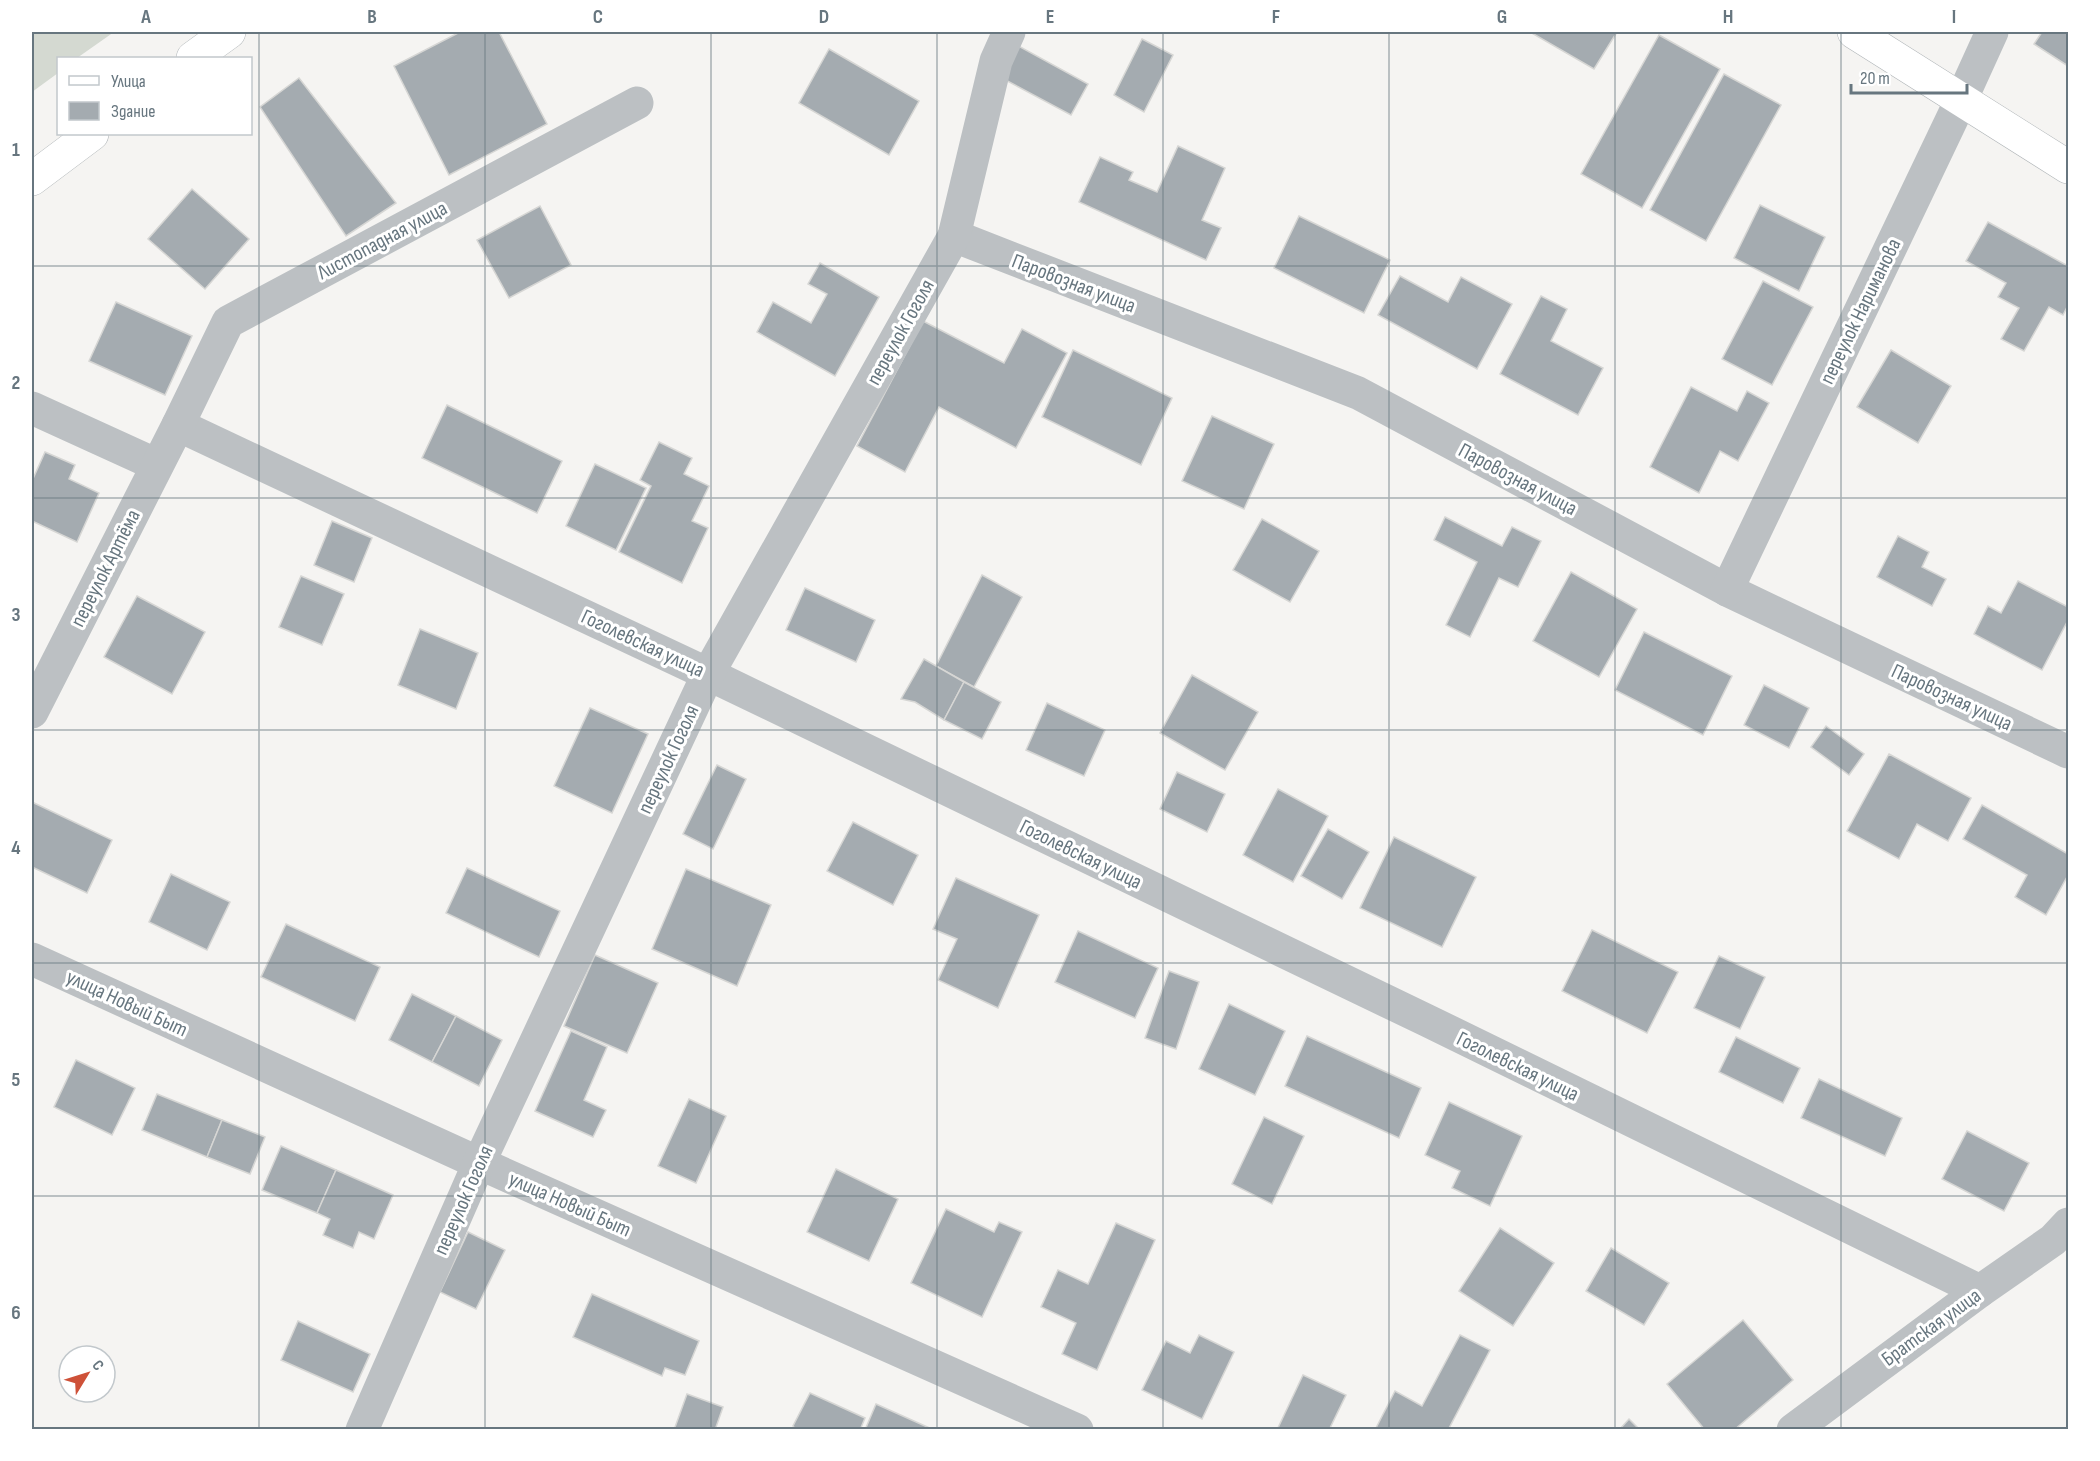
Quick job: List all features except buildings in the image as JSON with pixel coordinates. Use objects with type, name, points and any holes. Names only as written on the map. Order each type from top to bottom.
[{"type":"main road","points":[[194,57],[229,32]]},
{"type":"main road","points":[[1854,32],[2068,167]]},
{"type":"main road","points":[[32,179],[92,135]]},
{"type":"street","name":"переулок Гоголя","points":[[362,1430],[479,1163],[708,674],[954,236],[996,61],[1009,32]]},
{"type":"street","name":"переулок Нариманова","points":[[1727,590],[1992,32]]},
{"type":"street","name":"Листопадная улица","points":[[178,424],[228,322],[637,103]]},
{"type":"street","name":"Паровозная улица","points":[[954,236],[1358,393],[1727,590],[2068,752]]},
{"type":"street","points":[[32,408],[157,465]]},
{"type":"street","name":"переулок Артёма","points":[[32,712],[178,424]]},
{"type":"street","name":"Гоголевская улица","points":[[178,424],[708,674],[1980,1291]]},
{"type":"street","name":"улица Новый Быт","points":[[32,959],[479,1163],[1077,1430]]},
{"type":"street","name":"Братская улица","points":[[1793,1430],[1980,1291],[2053,1240],[2068,1224]]},
{"type":"shaded area","points":[[32,32],[114,32],[78,57],[57,57],[57,74],[32,92]]}]
